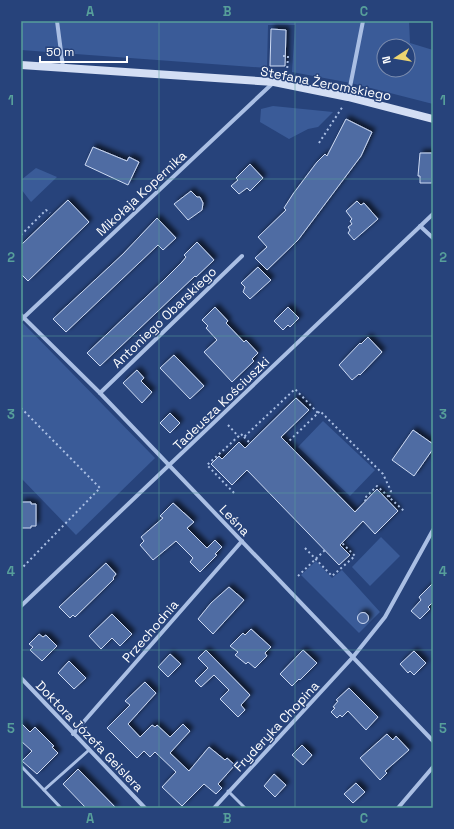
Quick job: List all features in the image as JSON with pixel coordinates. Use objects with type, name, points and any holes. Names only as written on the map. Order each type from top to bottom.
[{"type":"main road","name":"Stefana Żeromskiego","points":[[21,65],[274,82],[348,97],[433,119]]},
{"type":"street","points":[[57,21],[62,67]]},
{"type":"street","points":[[348,97],[363,21]]},
{"type":"street","name":"Mikołaja Kopernika","points":[[22,317],[274,82]]},
{"type":"street","name":"Tadeusza Kościuszki","points":[[21,606],[170,466],[433,214]]},
{"type":"street","points":[[420,226],[433,238]]},
{"type":"street","name":"Antoniego Obarskiego","points":[[100,393],[242,256]]},
{"type":"street","name":"Leśna","points":[[22,317],[100,393],[433,741]]},
{"type":"street","name":"Fryderyka Chopina","points":[[214,808],[353,657],[384,617],[433,530]]},
{"type":"street","name":"Przechodnia","points":[[73,734],[242,541]]},
{"type":"street","name":"Doktora Józefa Geislera","points":[[21,678],[145,808]]},
{"type":"street","points":[[398,808],[433,767]]},
{"type":"lane","points":[[44,790],[89,750]]},
{"type":"lane","points":[[21,766],[61,808]]},
{"type":"lane","points":[[228,792],[245,808]]},
{"type":"path","points":[[282,56],[288,56],[287,72]]},
{"type":"path","points":[[319,143],[343,106]]},
{"type":"path","points":[[21,235],[46,210],[50,213]]},
{"type":"path","points":[[244,437],[296,389],[318,413],[320,411],[383,474],[391,491],[389,497]]},
{"type":"path","points":[[21,408],[100,488],[21,569]]},
{"type":"path","points":[[287,443],[318,413]]},
{"type":"path","points":[[228,425],[239,437]]},
{"type":"path","points":[[234,493],[207,465],[241,434],[250,443]]},
{"type":"path","points":[[366,501],[364,499],[377,486],[404,511]]},
{"type":"path","points":[[305,548],[332,576],[356,557],[342,543]]},
{"type":"path","points":[[298,576],[325,550]]},
{"type":"shaded area","points":[[21,21],[409,21],[410,38],[376,38],[376,78],[416,78],[416,45],[433,50],[433,104],[351,83],[292,72],[295,25],[268,25],[267,68],[21,50]]},
{"type":"shaded area","points":[[273,106],[333,112],[318,127],[308,129],[289,139],[260,122],[261,109]]},
{"type":"shaded area","points":[[36,168],[57,177],[31,202],[21,189],[21,180]]},
{"type":"shaded area","points":[[21,321],[155,458],[76,535],[21,478]]},
{"type":"shaded area","points":[[323,421],[375,470],[350,496],[298,447]]},
{"type":"shaded area","points":[[381,537],[400,556],[370,586],[352,567]]},
{"type":"shaded area","points":[[316,561],[332,578],[342,570],[380,612],[359,633],[301,575]]},
{"type":"building","points":[[271,29],[286,30],[285,66],[270,66]]},
{"type":"building","points":[[346,119],[372,132],[361,156],[298,240],[267,270],[255,258],[267,247],[258,237],[286,210],[284,208],[293,194],[317,162],[325,154],[327,156]]},
{"type":"building","points":[[93,147],[127,161],[129,157],[139,162],[128,185],[85,165]]},
{"type":"building","points":[[420,153],[432,153],[432,183],[420,183],[420,176],[418,176]]},
{"type":"building","points":[[250,164],[263,178],[250,191],[247,188],[239,194],[231,186],[238,180],[236,178]]},
{"type":"building","points":[[191,191],[197,197],[200,197],[203,203],[202,210],[188,220],[174,204]]},
{"type":"building","points":[[68,200],[89,222],[28,281],[21,274],[21,245]]},
{"type":"building","points":[[357,201],[361,205],[364,203],[378,219],[354,240],[348,233],[350,230],[348,227],[352,224],[350,221],[352,219],[346,211]]},
{"type":"building","points":[[157,218],[176,238],[163,250],[158,245],[66,332],[53,319],[123,254]]},
{"type":"building","points":[[197,242],[214,260],[196,277],[195,276],[100,366],[87,353],[182,262],[186,257],[184,255]]},
{"type":"building","points":[[258,267],[271,280],[250,299],[243,292],[245,287],[241,283]]},
{"type":"building","points":[[215,307],[228,321],[226,323],[244,342],[246,340],[258,353],[252,359],[254,361],[232,382],[204,352],[217,340],[206,328],[208,326],[202,320]]},
{"type":"building","points":[[288,307],[299,318],[290,327],[288,325],[283,330],[274,321]]},
{"type":"building","points":[[368,337],[382,352],[360,375],[359,374],[352,380],[339,365],[360,343],[361,344]]},
{"type":"building","points":[[174,355],[204,386],[190,399],[160,368]]},
{"type":"building","points":[[137,370],[144,378],[141,381],[152,392],[142,403],[123,383]]},
{"type":"building","points":[[296,398],[309,410],[281,437],[355,512],[377,489],[398,511],[375,534],[363,521],[340,545],[350,555],[339,565],[247,470],[232,485],[211,464],[219,456],[222,459],[239,442],[245,448]]},
{"type":"building","points":[[170,413],[180,423],[170,433],[160,423]]},
{"type":"building","points":[[413,430],[433,444],[433,449],[414,476],[392,460]]},
{"type":"building","points":[[21,502],[31,502],[31,504],[36,504],[36,526],[31,526],[31,528],[21,528]]},
{"type":"building","points":[[173,503],[194,522],[187,528],[207,548],[215,540],[222,547],[215,554],[217,555],[200,572],[190,562],[193,558],[176,541],[153,560],[140,545],[144,541],[141,537],[163,518],[160,516]]},
{"type":"building","points":[[106,563],[116,574],[113,578],[114,579],[75,617],[73,615],[70,618],[59,607]]},
{"type":"building","points":[[433,583],[433,602],[428,607],[430,609],[420,619],[411,611],[421,600],[419,597]]},
{"type":"building","points":[[229,587],[244,600],[213,634],[198,619],[211,603]]},
{"type":"building","points":[[363,612],[367,614],[369,618],[367,622],[363,624],[359,622],[357,618],[359,614]]},
{"type":"building","points":[[112,614],[132,634],[120,646],[112,638],[101,649],[89,636]]},
{"type":"building","points":[[251,629],[271,647],[265,653],[267,656],[255,668],[248,662],[246,664],[235,655],[238,652],[230,646],[243,633],[245,635]]},
{"type":"building","points":[[39,634],[43,637],[46,635],[57,646],[42,661],[30,650],[33,647],[29,644]]},
{"type":"building","points":[[206,650],[250,695],[241,705],[245,710],[238,717],[220,699],[229,690],[214,675],[201,687],[195,681],[208,668],[198,658]]},
{"type":"building","points":[[303,650],[317,663],[292,686],[280,674]]},
{"type":"building","points":[[414,651],[426,663],[414,675],[410,671],[408,673],[400,664]]},
{"type":"building","points":[[170,654],[181,664],[168,677],[158,667]]},
{"type":"building","points":[[69,661],[86,678],[74,689],[58,673]]},
{"type":"building","points":[[145,682],[156,693],[128,724],[140,737],[152,725],[155,727],[157,725],[170,737],[183,724],[190,731],[170,753],[189,771],[209,747],[225,760],[227,758],[235,765],[218,784],[222,788],[216,794],[204,784],[182,806],[162,787],[176,772],[155,752],[150,757],[144,751],[137,758],[107,728],[130,705],[125,701]]},
{"type":"building","points":[[349,688],[378,717],[366,730],[348,711],[342,717],[340,715],[337,718],[331,712],[335,708],[333,707],[338,701],[336,700]]},
{"type":"building","points":[[21,723],[30,732],[35,727],[54,746],[52,747],[58,753],[37,774],[22,761],[32,751],[21,741]]},
{"type":"building","points":[[387,734],[393,740],[396,736],[409,750],[385,771],[387,773],[380,780],[360,758]]},
{"type":"building","points":[[302,745],[312,755],[303,765],[292,755]]},
{"type":"building","points":[[78,769],[116,808],[86,808],[63,784]]},
{"type":"building","points":[[274,774],[286,785],[275,797],[264,786]]},
{"type":"building","points":[[356,783],[365,792],[353,803],[344,794]]}]
